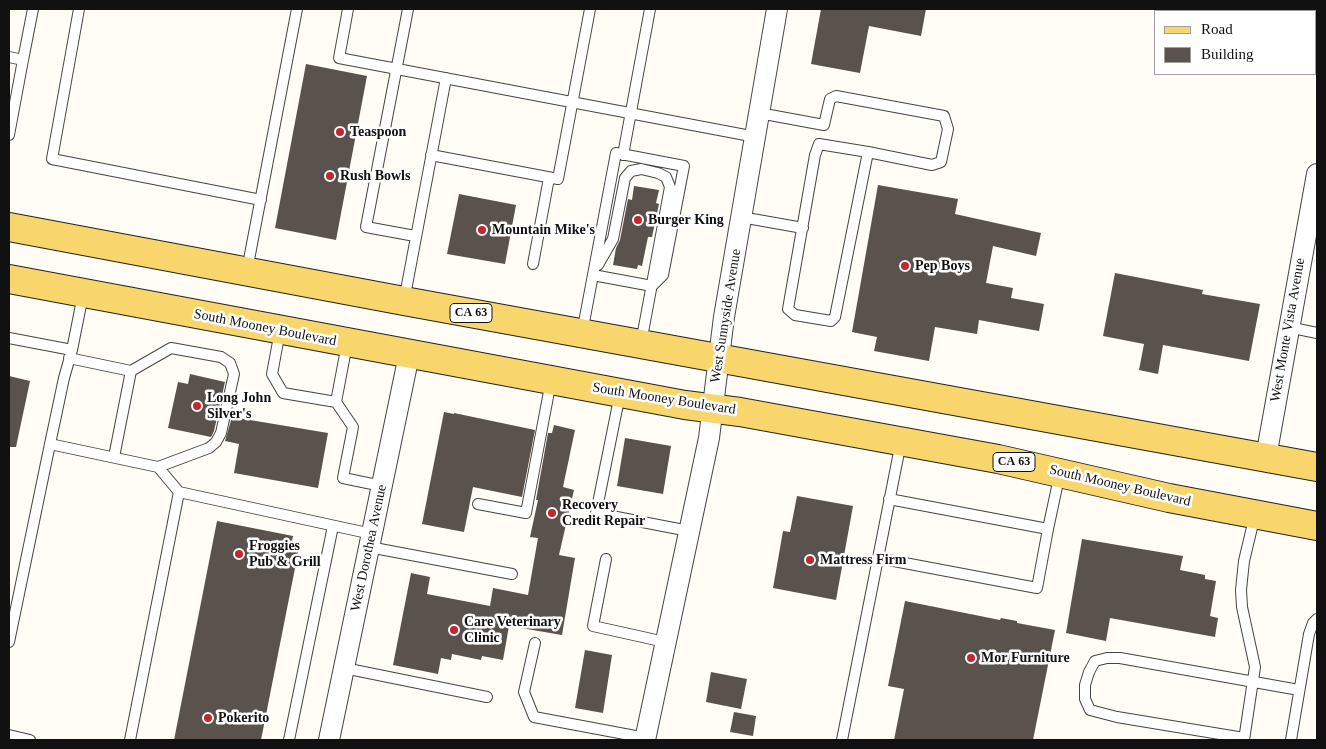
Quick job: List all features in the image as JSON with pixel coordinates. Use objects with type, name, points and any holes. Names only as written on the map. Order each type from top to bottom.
[{"type":"main road","name":"CA 63","points":[[9,227],[1317,467]]},
{"type":"main road","name":"South Mooney Boulevard","points":[[9,279],[408,355],[998,459],[1169,498],[1317,526]]},
{"type":"street","name":"West Sunnyside Avenue","points":[[645,739],[708,438],[718,358],[777,9]]},
{"type":"street","name":"West Monte Vista Avenue","points":[[1266,457],[1288,327],[1312,227],[1317,174]]},
{"type":"street","name":"West Dorothea Avenue","points":[[329,740],[408,355]]},
{"type":"lane","points":[[9,135],[33,9]]},
{"type":"lane","points":[[79,9],[52,159],[260,200]]},
{"type":"lane","points":[[247,271],[297,9]]},
{"type":"lane","points":[[348,9],[339,58],[756,138]]},
{"type":"lane","points":[[408,9],[366,228],[416,236]]},
{"type":"lane","points":[[431,156],[558,179],[590,9]]},
{"type":"lane","points":[[623,155],[650,9]]},
{"type":"lane","points":[[9,57],[23,60]]},
{"type":"lane","points":[[404,301],[446,78]]},
{"type":"lane","points":[[819,144],[868,152],[932,165],[941,162],[948,129],[944,116],[836,96],[830,99],[816,155],[788,310],[795,315],[831,321],[835,317],[868,152]]},
{"type":"lane","points":[[760,113],[824,125]]},
{"type":"lane","points":[[582,333],[616,153],[684,166],[663,275],[652,286]]},
{"type":"lane","points":[[593,275],[613,239],[625,178],[632,171],[641,169],[658,172],[666,178],[670,187],[641,344]]},
{"type":"lane","points":[[533,264],[549,178]]},
{"type":"lane","points":[[741,217],[803,228]]},
{"type":"lane","points":[[593,275],[652,286]]},
{"type":"lane","points":[[9,642],[83,293]]},
{"type":"lane","points":[[1288,327],[1317,333]]},
{"type":"lane","points":[[280,331],[272,374],[283,392],[336,402]]},
{"type":"lane","points":[[9,338],[131,371],[171,348],[221,357],[230,364],[234,374],[222,433],[209,448],[158,467],[50,444]]},
{"type":"lane","points":[[347,343],[336,402],[353,427],[343,478],[382,486]]},
{"type":"lane","points":[[114,457],[131,371]]},
{"type":"lane","points":[[478,504],[526,513],[552,380]]},
{"type":"lane","points":[[620,393],[596,513],[689,531]]},
{"type":"lane","points":[[842,740],[901,441]]},
{"type":"lane","points":[[158,467],[179,492],[333,526],[371,541],[512,574]]},
{"type":"lane","points":[[878,558],[1037,588],[1060,472]]},
{"type":"lane","points":[[130,740],[179,492]]},
{"type":"lane","points":[[889,499],[1048,529]]},
{"type":"lane","points":[[1255,514],[1244,561],[1241,590],[1242,607],[1255,667],[1253,682],[1244,739],[1102,714],[1090,710],[1085,699],[1085,685],[1089,672],[1095,661],[1107,658],[1136,660],[1253,682],[1299,690]]},
{"type":"lane","points":[[289,740],[333,526]]},
{"type":"lane","points":[[606,559],[593,626],[665,642]]},
{"type":"lane","points":[[1291,740],[1309,634],[1317,619]]},
{"type":"lane","points":[[534,643],[524,692],[534,717],[645,739]]},
{"type":"lane","points":[[344,668],[487,696]]},
{"type":"lane","points":[[9,736],[30,740]]},
{"type":"building","points":[[821,9],[926,9],[921,36],[869,26],[860,73],[811,64]]},
{"type":"building","points":[[306,64],[367,76],[336,240],[275,228]]},
{"type":"building","name":"Pep Boys","points":[[878,185],[958,199],[955,214],[1041,233],[1036,256],[993,246],[986,283],[1013,288],[1011,298],[1044,304],[1039,331],[979,320],[977,334],[935,327],[929,361],[874,351],[877,337],[852,332]]},
{"type":"building","name":"Burger King","points":[[634,186],[659,190],[656,203],[659,204],[652,237],[648,237],[642,266],[638,265],[637,269],[613,265],[628,199],[632,200]]},
{"type":"building","name":"Mountain Mike's","points":[[459,194],[516,205],[505,264],[447,254]]},
{"type":"building","points":[[1115,273],[1203,290],[1202,294],[1260,304],[1249,361],[1163,345],[1158,374],[1139,370],[1144,344],[1103,336]]},
{"type":"building","name":"Long John Silver's","points":[[190,374],[225,382],[211,437],[168,428],[178,382],[188,384]]},
{"type":"building","points":[[9,376],[30,381],[16,447],[9,447]]},
{"type":"building","points":[[444,412],[535,430],[522,497],[473,487],[464,532],[422,524]]},
{"type":"building","points":[[232,417],[328,433],[318,488],[234,473],[239,444],[225,441]]},
{"type":"building","points":[[554,425],[575,430],[563,487],[574,490],[559,555],[575,558],[562,635],[509,626],[503,660],[482,656],[481,660],[452,654],[451,660],[441,658],[438,674],[393,665],[411,573],[430,577],[427,594],[490,606],[493,588],[528,595],[538,538],[530,537],[538,500],[536,500],[548,433],[552,433]]},
{"type":"building","points":[[625,438],[671,446],[663,494],[617,486]]},
{"type":"building","name":"Mattress Firm","points":[[797,496],[853,506],[836,600],[773,588],[783,531],[790,532]]},
{"type":"building","points":[[217,521],[293,536],[291,546],[299,548],[261,740],[174,740]]},
{"type":"building","points":[[1082,539],[1183,556],[1180,570],[1205,575],[1205,579],[1216,581],[1210,616],[1218,618],[1215,637],[1110,618],[1106,641],[1066,633]]},
{"type":"building","name":"Mor Furniture","points":[[905,601],[1000,620],[1001,618],[1017,621],[1017,623],[1055,630],[1033,740],[894,740],[904,689],[888,686]]},
{"type":"building","points":[[585,650],[612,655],[603,713],[575,708]]},
{"type":"building","points":[[711,672],[747,679],[741,709],[706,702]]},
{"type":"building","points":[[734,712],[756,716],[753,736],[730,732]]},
{"type":"place","name":"Teaspoon","points":[[340,132]]},
{"type":"place","name":"Rush Bowls","points":[[330,176]]},
{"type":"place","name":"Burger King","points":[[638,220]]},
{"type":"place","name":"Mountain Mike's","points":[[482,230]]},
{"type":"place","name":"Pep Boys","points":[[905,266]]},
{"type":"place","name":"Long John Silver's","points":[[197,406]]},
{"type":"place","name":"Recovery Credit Repair","points":[[552,513]]},
{"type":"place","name":"Froggies Pub & Grill","points":[[239,554]]},
{"type":"place","name":"Mattress Firm","points":[[810,560]]},
{"type":"place","name":"Care Veterinary Clinic","points":[[454,630]]},
{"type":"place","name":"Mor Furniture","points":[[971,658]]},
{"type":"place","name":"Pokerito","points":[[208,718]]}]
